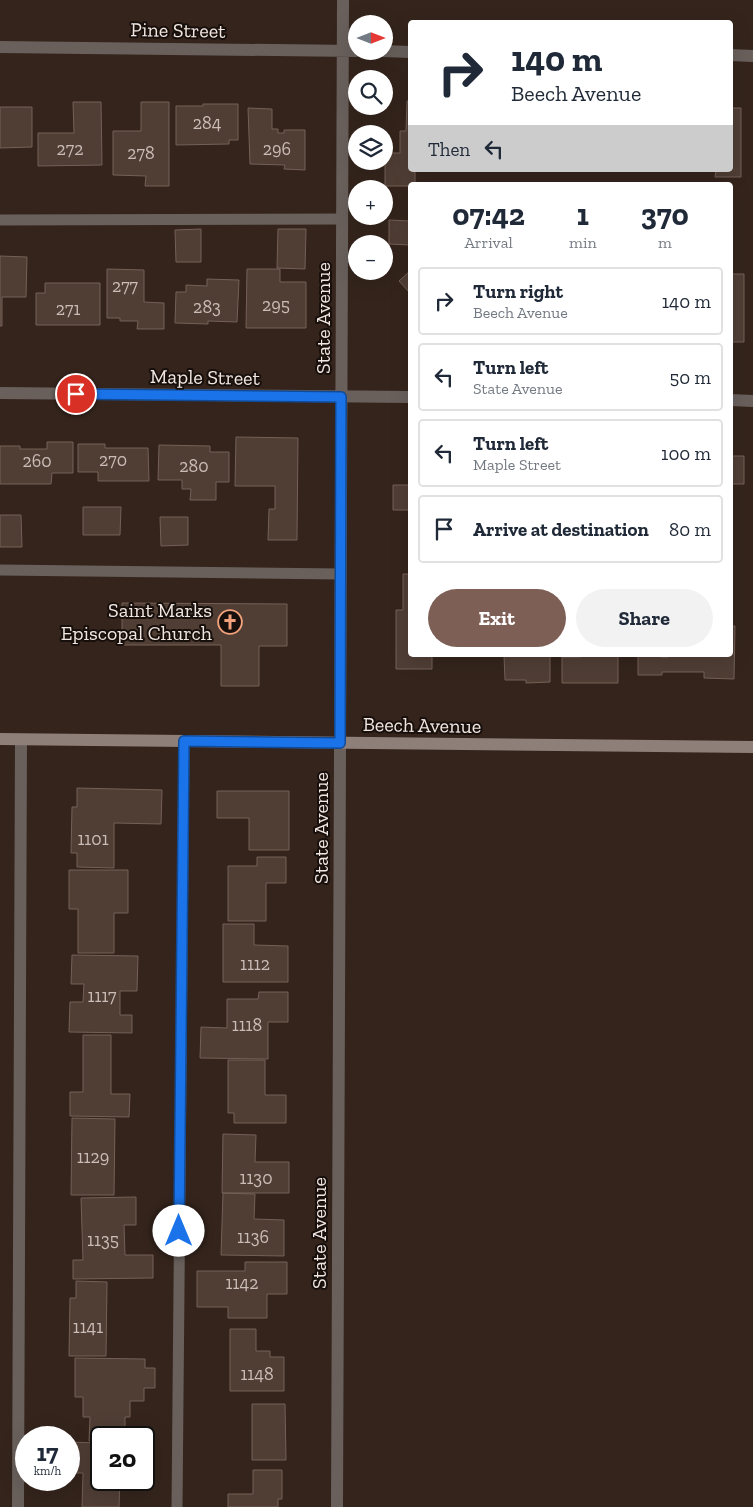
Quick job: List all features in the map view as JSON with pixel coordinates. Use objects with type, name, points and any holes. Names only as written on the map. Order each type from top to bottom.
[{"type":"street","name":"State Avenue","points":[[337,1507],[343,0]]},
{"type":"street","name":"Pine Street","points":[[0,47],[348,51]]},
{"type":"street","points":[[393,51],[408,52]]},
{"type":"street","points":[[733,55],[753,56]]},
{"type":"street","name":"Maple Street","points":[[0,393],[408,397]]},
{"type":"street","points":[[733,400],[753,401]]},
{"type":"street","name":"Beech Avenue","points":[[0,739],[753,747]]},
{"type":"street","points":[[18,1507],[21,740]]},
{"type":"lane","points":[[0,220],[342,219]]},
{"type":"lane","points":[[0,570],[340,574]]},
{"type":"lane","points":[[177,1507],[184,741]]},
{"type":"building","points":[[408,101],[408,172],[415,172],[415,182],[408,182],[408,186],[393,186],[393,180],[385,180],[385,170],[393,170],[393,153],[400,153],[400,131],[406,131]]},
{"type":"building","points":[[73,102],[101,102],[102,165],[38,166],[38,133],[74,133]]},
{"type":"building","points":[[141,102],[169,102],[169,186],[145,186],[146,176],[113,175],[113,131],[141,131]]},
{"type":"building","points":[[203,104],[238,104],[238,140],[229,140],[229,144],[176,145],[176,106],[203,106]]},
{"type":"building","points":[[0,107],[32,107],[32,147],[0,148]]},
{"type":"building","points":[[248,108],[272,109],[272,129],[278,129],[278,133],[284,133],[284,130],[305,130],[305,170],[284,169],[285,165],[250,164]]},
{"type":"building","points":[[733,108],[741,108],[741,177],[715,177],[716,172],[733,172]]},
{"type":"building","points":[[393,220],[408,221],[408,245],[393,244],[393,235],[389,235],[389,225],[393,225]]},
{"type":"building","points":[[201,229],[201,262],[176,262],[175,230]]},
{"type":"building","points":[[278,229],[306,229],[305,269],[277,268]]},
{"type":"building","points":[[0,256],[27,257],[26,297],[2,297],[2,326],[0,326]]},
{"type":"building","points":[[107,269],[144,270],[144,302],[164,303],[164,329],[137,329],[138,321],[120,321],[120,318],[107,318]]},
{"type":"building","points":[[247,269],[280,269],[280,282],[306,282],[306,328],[246,328]]},
{"type":"building","points":[[408,273],[408,291],[399,281]]},
{"type":"building","points":[[733,274],[744,274],[744,342],[733,342]]},
{"type":"building","points":[[207,279],[239,280],[237,322],[208,321],[208,324],[175,323],[176,292],[186,292],[186,285],[207,286]]},
{"type":"building","points":[[45,283],[100,283],[100,325],[36,325],[36,293],[45,293]]},
{"type":"building","points":[[236,437],[298,438],[297,540],[268,540],[269,509],[275,509],[275,486],[235,486]]},
{"type":"building","points":[[47,442],[73,442],[73,473],[52,473],[51,484],[0,484],[0,446],[20,446],[20,449],[47,449]]},
{"type":"building","points":[[78,444],[105,444],[105,448],[148,448],[149,481],[98,481],[98,472],[78,472]]},
{"type":"building","points":[[159,445],[210,446],[210,452],[229,452],[229,482],[216,482],[216,500],[190,500],[191,489],[182,489],[182,480],[158,480]]},
{"type":"building","points":[[733,456],[744,456],[744,484],[733,484]]},
{"type":"building","points":[[393,485],[408,485],[408,510],[393,510]]},
{"type":"building","points":[[83,507],[121,507],[120,535],[83,535]]},
{"type":"building","points":[[0,515],[21,515],[22,547],[0,547]]},
{"type":"building","points":[[160,517],[188,517],[188,545],[161,546]]},
{"type":"building","points":[[403,574],[408,574],[408,657],[432,657],[432,669],[396,669],[396,610],[403,610]]},
{"type":"building","points":[[122,603],[287,604],[287,646],[259,646],[259,686],[221,686],[221,645],[122,645]]},
{"type":"building","points":[[733,626],[735,626],[734,679],[704,678],[704,672],[662,672],[662,675],[638,675],[638,657],[733,657]]},
{"type":"building","points":[[504,657],[550,657],[550,682],[526,683],[526,680],[505,680]]},
{"type":"building","points":[[562,657],[618,657],[618,683],[562,683]]},
{"type":"building","points":[[77,788],[162,790],[161,824],[114,823],[114,868],[77,867],[77,853],[71,853],[72,807],[77,807]]},
{"type":"building","points":[[217,791],[289,791],[289,850],[249,850],[249,818],[217,818]]},
{"type":"building","points":[[257,857],[286,857],[286,883],[266,883],[266,921],[228,921],[228,866],[257,866]]},
{"type":"building","points":[[69,870],[128,870],[128,913],[114,913],[114,953],[78,953],[78,909],[69,909]]},
{"type":"building","points":[[223,924],[254,924],[254,945],[288,946],[288,982],[223,982]]},
{"type":"building","points":[[72,955],[138,956],[137,991],[120,991],[120,1015],[132,1015],[132,1033],[69,1032],[70,1002],[83,1002],[84,984],[71,984]]},
{"type":"building","points":[[259,992],[288,992],[288,1022],[268,1022],[268,1059],[200,1058],[201,1027],[227,1028],[227,999],[258,999]]},
{"type":"building","points":[[83,1035],[111,1035],[111,1094],[130,1094],[129,1117],[70,1116],[70,1092],[83,1092]]},
{"type":"building","points":[[228,1060],[265,1060],[265,1095],[286,1095],[286,1123],[234,1123],[234,1113],[228,1113]]},
{"type":"building","points":[[72,1118],[115,1119],[114,1195],[71,1195]]},
{"type":"building","points":[[223,1134],[256,1135],[255,1162],[289,1162],[289,1193],[222,1193]]},
{"type":"building","points":[[223,1193],[255,1194],[254,1219],[284,1220],[284,1256],[221,1255]]},
{"type":"building","points":[[136,1197],[136,1225],[124,1225],[125,1255],[153,1255],[153,1278],[73,1279],[73,1260],[83,1260],[81,1198]]},
{"type":"building","points":[[245,1262],[287,1262],[287,1294],[267,1294],[267,1318],[228,1318],[228,1307],[197,1307],[197,1271],[245,1271]]},
{"type":"building","points":[[76,1281],[107,1282],[106,1356],[69,1356],[70,1298],[76,1298]]},
{"type":"building","points":[[230,1329],[256,1329],[256,1351],[270,1351],[270,1357],[284,1357],[284,1391],[230,1391]]},
{"type":"building","points":[[75,1358],[145,1359],[145,1368],[155,1368],[155,1388],[144,1388],[144,1401],[130,1401],[130,1417],[125,1417],[125,1426],[90,1426],[90,1441],[89,1441],[90,1417],[83,1417],[83,1397],[75,1397]]},
{"type":"building","points":[[252,1404],[285,1404],[286,1460],[252,1460]]},
{"type":"building","points":[[80,1442],[90,1443],[90,1491],[120,1491],[119,1507],[82,1507],[83,1473],[80,1473]]},
{"type":"building","points":[[253,1470],[282,1470],[282,1499],[278,1499],[278,1507],[228,1507],[228,1494],[253,1494]]},
{"type":"place","name":"Saint Marks Episcopal Church","points":[[230,622]]},
{"type":"route","points":[[76,394],[341,397],[340,743],[184,741],[179,1231]]}]
